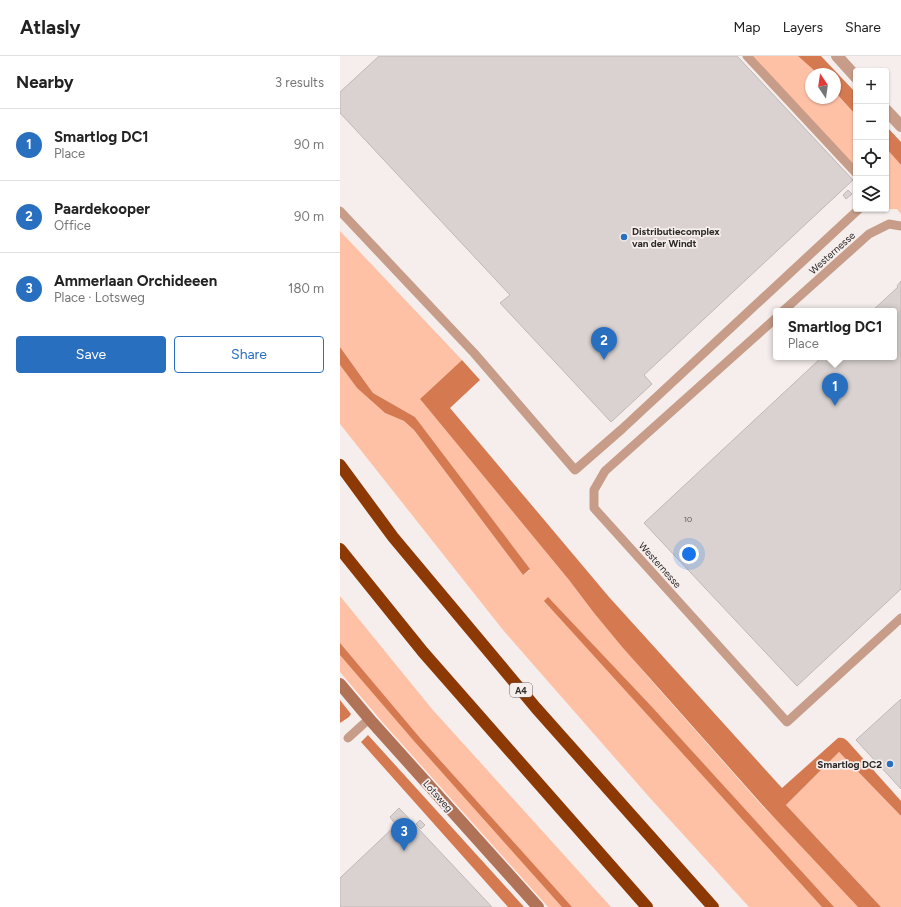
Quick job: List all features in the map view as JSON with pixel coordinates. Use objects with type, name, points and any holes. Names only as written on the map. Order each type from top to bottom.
[{"type":"highway","name":"A4","points":[[340,465],[393,537],[536,708],[713,907]]},
{"type":"highway","points":[[340,549],[423,652],[647,907]]},
{"type":"street","points":[[837,56],[853,74]]},
{"type":"street","points":[[889,113],[901,126]]},
{"type":"street","name":"Lotsweg","points":[[340,684],[369,719],[538,907]]},
{"type":"lane","points":[[747,56],[853,170]]},
{"type":"lane","points":[[340,211],[474,353],[575,470],[622,429],[856,212]]},
{"type":"lane","name":"Westernesse","points":[[786,308],[869,234],[889,224],[901,226]]},
{"type":"lane","name":"Westernesse","points":[[773,321],[605,471],[594,490],[594,508],[787,722],[901,618]]},
{"type":"lane","points":[[348,738],[369,719]]},
{"type":"shaded area","points":[[752,56],[798,56],[811,68],[805,68],[805,104],[841,104],[841,99],[853,112],[853,164]]},
{"type":"shaded area","points":[[798,56],[821,56],[832,68],[811,68]]},
{"type":"shaded area","points":[[841,77],[853,90],[853,112],[841,99]]},
{"type":"shaded area","points":[[889,129],[901,142],[901,165],[889,151]]},
{"type":"shaded area","points":[[889,151],[901,165],[901,214],[897,209],[889,209]]},
{"type":"shaded area","points":[[340,231],[462,360],[420,399],[569,580],[594,613],[649,678],[766,810],[871,907],[749,907],[650,798],[503,630],[340,424],[340,365],[357,388],[385,413],[404,421],[414,430],[523,575],[530,570],[415,417],[373,393],[340,347]]},
{"type":"shaded area","points":[[340,347],[373,393],[415,417],[530,569],[523,575],[414,430],[404,421],[385,413],[357,388],[340,365]]},
{"type":"shaded area","points":[[462,360],[480,380],[450,408],[609,597],[782,788],[838,738],[840,738],[848,742],[901,801],[901,816],[839,752],[786,805],[881,907],[858,907],[767,810],[623,648],[420,399]]},
{"type":"shaded area","points":[[340,596],[432,709],[611,907],[548,907],[384,724],[340,672]]},
{"type":"shaded area","points":[[548,597],[652,707],[834,907],[822,907],[544,601]]},
{"type":"shaded area","points":[[340,643],[420,738],[572,907],[562,907],[414,741],[340,655]]},
{"type":"shaded area","points":[[340,700],[351,714],[340,723]]},
{"type":"shaded area","points":[[368,735],[524,907],[508,907],[361,742]]},
{"type":"shaded area","points":[[839,752],[901,816],[901,907],[881,907],[786,805]]},
{"type":"building","name":"Distributiecomplex van der Windt","points":[[379,56],[737,56],[853,180],[644,375],[652,384],[611,422],[500,303],[510,295],[340,113],[340,92]]},
{"type":"building","points":[[848,190],[852,194],[846,199],[843,195]]},
{"type":"building","points":[[901,281],[901,589],[797,686],[644,523],[819,360],[897,360],[897,308],[875,308],[898,287],[897,286]]},
{"type":"building","name":"Smartlog DC2","points":[[901,699],[901,789],[856,740]]},
{"type":"building","points":[[399,808],[492,907],[340,907],[340,878],[396,825],[390,817]]},
{"type":"building","points":[[420,820],[425,825],[421,829],[416,824]]},
{"type":"place","name":"Distributiecomplex van der Windt","points":[[624,237]]},
{"type":"place","name":"Paardekooper","points":[[604,360]]},
{"type":"place","name":"Smartlog DC1","points":[[835,406]]},
{"type":"place","name":"Smartlog DC2","points":[[890,764]]},
{"type":"place","name":"Ammerlaan Orchideeen","points":[[404,851]]}]
